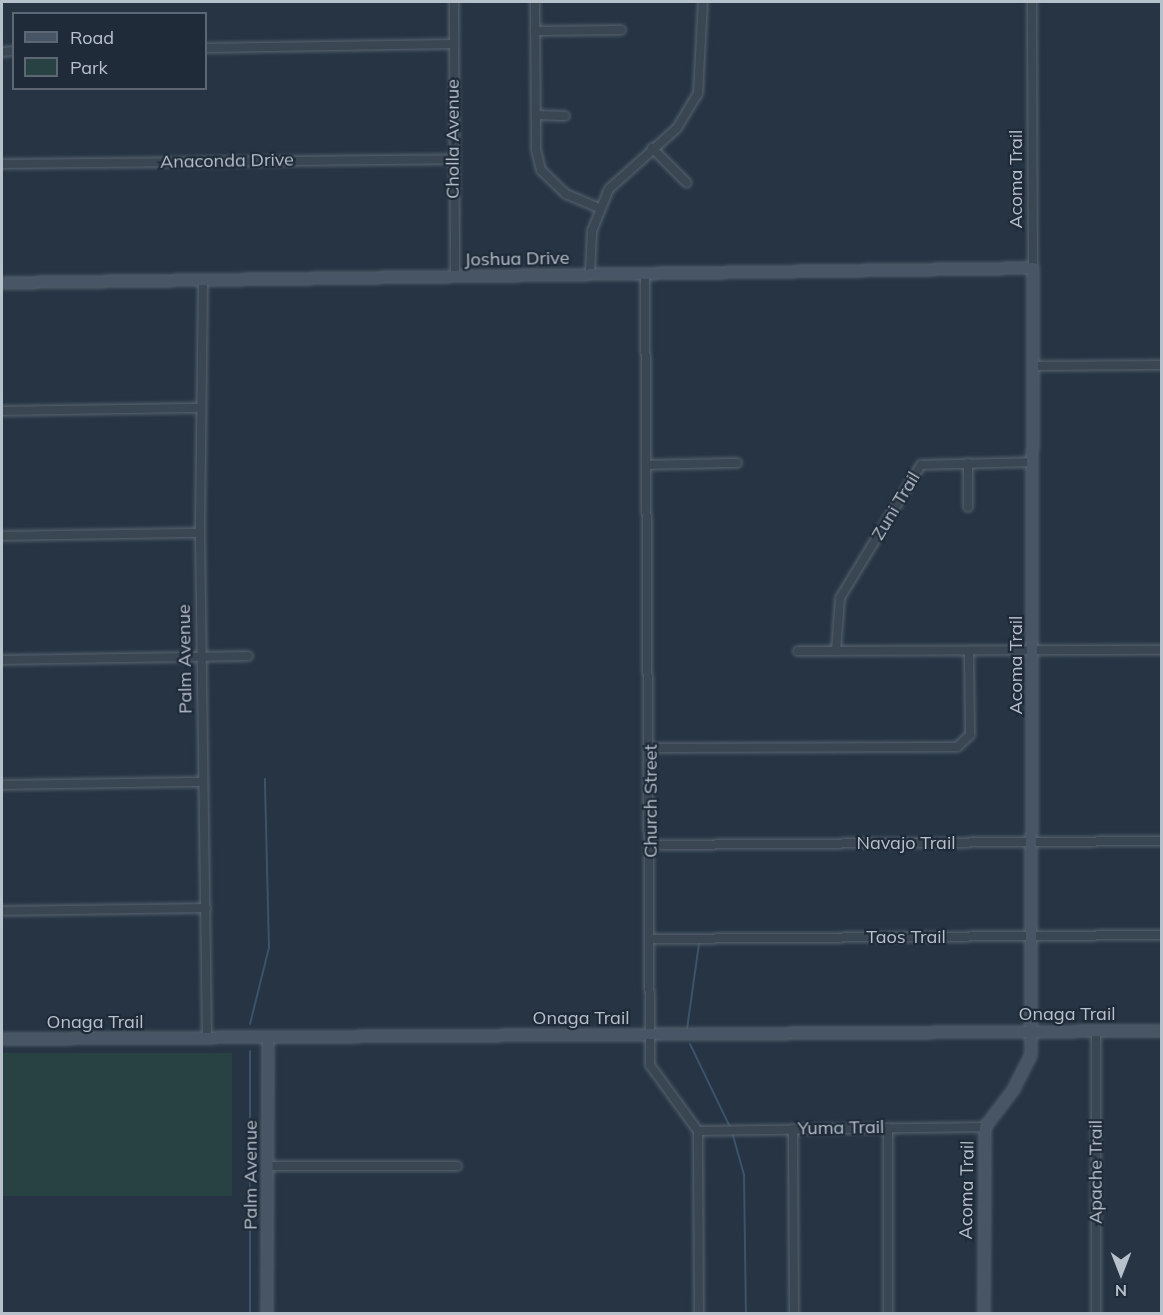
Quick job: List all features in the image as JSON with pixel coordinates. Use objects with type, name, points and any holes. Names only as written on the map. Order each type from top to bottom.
[{"type":"street","name":"Cholla Avenue","points":[[454,2],[452,159],[455,276]]},
{"type":"street","points":[[535,2],[536,115],[541,170],[566,194],[599,208]]},
{"type":"street","points":[[590,274],[599,208],[621,174],[677,128],[698,93],[703,2]]},
{"type":"street","name":"Acoma Trail","points":[[984,1314],[985,1127],[1025,1072],[1032,1031],[1034,268],[1032,2]]},
{"type":"street","points":[[535,31],[621,30]]},
{"type":"street","points":[[207,48],[454,44]]},
{"type":"street","points":[[536,115],[565,116]]},
{"type":"street","points":[[652,148],[687,183]]},
{"type":"street","name":"Anaconda Drive","points":[[2,164],[452,159]]},
{"type":"street","name":"Joshua Drive","points":[[2,283],[1034,268]]},
{"type":"street","name":"Church Street","points":[[645,273],[651,844],[650,1065],[698,1131]]},
{"type":"street","name":"Palm Avenue","points":[[203,280],[200,533],[207,1038]]},
{"type":"street","points":[[1033,366],[1161,365]]},
{"type":"street","points":[[2,411],[200,408]]},
{"type":"street","name":"Zuni Trail","points":[[836,651],[840,598],[921,465],[1033,462]]},
{"type":"street","points":[[647,465],[737,463]]},
{"type":"street","points":[[968,463],[968,507]]},
{"type":"street","points":[[2,536],[200,533]]},
{"type":"street","points":[[798,651],[1161,650]]},
{"type":"street","points":[[650,748],[957,747],[970,735],[969,651]]},
{"type":"street","points":[[2,660],[249,656]]},
{"type":"street","points":[[2,784],[203,782]]},
{"type":"street","name":"Navajo Trail","points":[[651,844],[1161,841]]},
{"type":"street","points":[[2,911],[206,908]]},
{"type":"street","name":"Taos Trail","points":[[651,939],[1161,935]]},
{"type":"street","name":"Apache Trail","points":[[1096,1031],[1096,1314]]},
{"type":"street","name":"Onaga Trail","points":[[2,1040],[1161,1031]]},
{"type":"street","name":"Palm Avenue","points":[[267,1314],[268,1037]]},
{"type":"street","name":"Yuma Trail","points":[[698,1131],[985,1127]]},
{"type":"street","points":[[888,1128],[888,1314]]},
{"type":"street","points":[[793,1129],[794,1314]]},
{"type":"street","points":[[698,1131],[699,1314]]},
{"type":"street","points":[[267,1166],[457,1166]]},
{"type":"green space","points":[[2,1053],[232,1053],[232,1196],[2,1196]]},
{"type":"waterway","points":[[250,1024],[269,948],[265,779]]},
{"type":"waterway","points":[[687,1029],[699,944]]},
{"type":"waterway","points":[[690,1044],[730,1127]]},
{"type":"waterway","points":[[250,1051],[250,1314]]},
{"type":"waterway","points":[[732,1132],[744,1175],[746,1314]]}]
